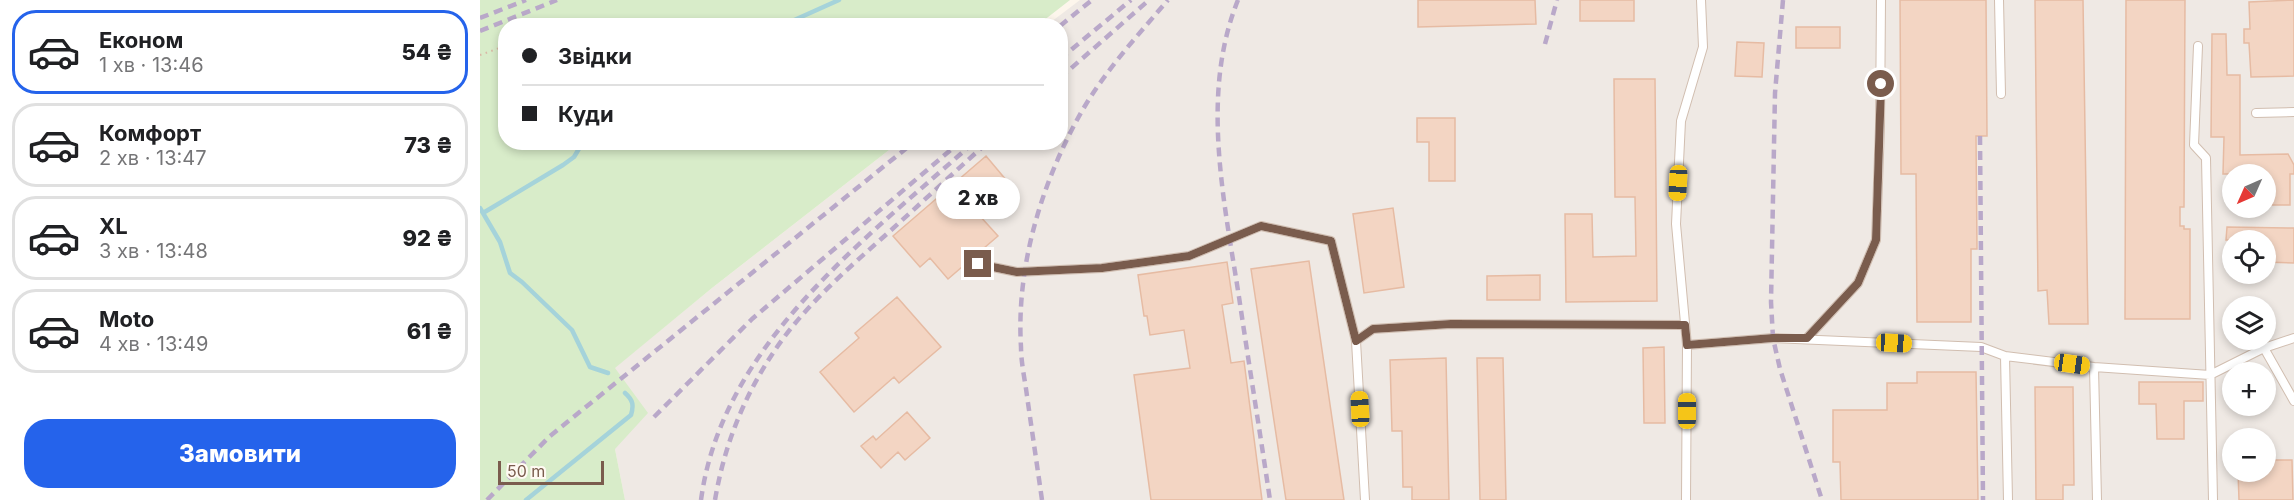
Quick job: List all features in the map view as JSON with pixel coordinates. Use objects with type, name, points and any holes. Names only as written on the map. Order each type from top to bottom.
[{"type":"lane","points":[[1686,500],[1687,345],[1676,224],[1681,121],[1703,47],[1701,0]]},
{"type":"lane","points":[[1807,338],[1858,283],[1876,240],[1881,0]]},
{"type":"lane","points":[[1999,0],[2001,94]]},
{"type":"lane","points":[[2198,45],[2194,145],[2206,158],[2213,500]]},
{"type":"lane","points":[[2256,113],[2294,112]]},
{"type":"lane","points":[[978,264],[1017,272],[1102,268],[1189,256],[1261,226],[1331,241],[1356,341],[1365,500]]},
{"type":"lane","points":[[1356,341],[1373,329],[1451,324],[1685,325]]},
{"type":"lane","points":[[1687,345],[1773,338],[1807,338],[1981,347],[2005,356],[2094,368],[2211,375],[2260,350]]},
{"type":"lane","points":[[2276,344],[2294,338]]},
{"type":"lane","points":[[2265,350],[2294,400]]},
{"type":"lane","points":[[2005,356],[2008,500]]},
{"type":"lane","points":[[2094,368],[2097,500]]},
{"type":"path","points":[[480,55],[498,49]]},
{"type":"shaded area","points":[[1080,0],[2294,0],[2294,500],[625,500],[615,449],[614,368],[712,288],[889,150],[1068,150],[1068,18],[1056,18]]},
{"type":"green space","points":[[480,0],[1070,0],[1047,18],[498,18],[498,150],[889,150],[712,288],[615,368],[648,413],[615,449],[625,500],[480,500]]},
{"type":"building","points":[[1418,0],[1535,0],[1536,24],[1418,27]]},
{"type":"building","points":[[1580,0],[1634,0],[1634,21],[1580,21]]},
{"type":"building","points":[[1900,0],[1986,0],[1987,136],[1976,136],[1977,249],[1971,249],[1971,322],[1917,322],[1916,174],[1901,174]]},
{"type":"building","points":[[2035,0],[2083,0],[2088,324],[2049,324],[2047,290],[2038,291]]},
{"type":"building","points":[[2126,0],[2185,0],[2184,207],[2180,207],[2180,226],[2190,229],[2190,319],[2125,319]]},
{"type":"building","points":[[2294,0],[2294,76],[2251,77],[2249,43],[2244,43],[2244,29],[2250,29],[2249,2]]},
{"type":"building","points":[[1796,27],[1840,27],[1840,48],[1796,48]]},
{"type":"building","points":[[2212,34],[2226,34],[2227,75],[2240,75],[2240,155],[2288,154],[2294,165],[2294,174],[2290,174],[2290,205],[2276,205],[2276,164],[2223,164],[2224,137],[2211,137]]},
{"type":"building","points":[[1737,42],[1764,43],[1762,77],[1735,76]]},
{"type":"building","points":[[1614,79],[1655,79],[1657,301],[1566,302],[1565,214],[1592,214],[1593,257],[1636,256],[1635,197],[1615,197]]},
{"type":"building","points":[[1417,118],[1455,118],[1455,181],[1429,181],[1429,142],[1417,142]]},
{"type":"building","points":[[986,156],[1012,187],[979,215],[998,236],[948,279],[930,258],[920,267],[893,236]]},
{"type":"building","points":[[1393,208],[1404,287],[1364,293],[1353,214]]},
{"type":"building","points":[[2227,227],[2294,228],[2294,263],[2276,262],[2276,230],[2227,230]]},
{"type":"building","points":[[1309,261],[1344,500],[1286,500],[1251,269]]},
{"type":"building","points":[[1227,262],[1233,303],[1222,305],[1231,363],[1244,361],[1262,500],[1151,500],[1134,375],[1190,368],[1184,330],[1150,335],[1147,316],[1144,316],[1138,275]]},
{"type":"building","points":[[1540,275],[1540,300],[1487,300],[1487,276]]},
{"type":"building","points":[[897,297],[941,347],[899,383],[894,377],[854,412],[820,372],[859,338],[855,333]]},
{"type":"building","points":[[1664,347],[1665,423],[1644,423],[1643,348]]},
{"type":"building","points":[[1446,358],[1449,500],[1412,500],[1412,487],[1403,487],[1402,431],[1392,431],[1390,360]]},
{"type":"building","points":[[1477,358],[1503,358],[1506,500],[1480,500]]},
{"type":"building","points":[[1917,372],[1976,372],[1978,500],[1841,500],[1840,462],[1833,462],[1833,410],[1887,410],[1887,383],[1917,383]]},
{"type":"building","points":[[2139,382],[2203,382],[2203,401],[2184,401],[2184,439],[2157,439],[2156,404],[2139,404]]},
{"type":"building","points":[[2035,387],[2073,387],[2074,485],[2063,485],[2063,500],[2036,500]]},
{"type":"building","points":[[907,412],[930,438],[905,460],[898,452],[881,468],[861,446],[873,436],[876,440]]},
{"type":"building","points":[[2276,460],[2292,460],[2293,500],[2239,500],[2238,482],[2276,482]]},
{"type":"waterway","points":[[799,18],[839,0]]},
{"type":"waterway","points":[[483,213],[563,165],[574,157],[578,150]]},
{"type":"waterway","points":[[480,208],[500,242],[510,273],[572,330],[590,367],[608,373]]},
{"type":"waterway","points":[[526,500],[631,415],[632,403],[625,393]]},
{"type":"railway","points":[[480,18],[526,0]]},
{"type":"railway","points":[[512,18],[557,0]]},
{"type":"railway","points":[[1068,20],[1092,0]]},
{"type":"railway","points":[[1068,52],[1131,0]]},
{"type":"railway","points":[[1068,71],[1149,0]]},
{"type":"railway","points":[[1068,138],[1091,96],[1111,68],[1168,0]]},
{"type":"railway","points":[[1238,0],[1227,36],[1220,72],[1219,147],[1227,223],[1270,500]]},
{"type":"railway","points":[[1545,44],[1557,0]]},
{"type":"railway","points":[[1783,0],[1775,93],[1771,302],[1773,338],[1780,369],[1822,500]]},
{"type":"railway","points":[[480,31],[498,24]]},
{"type":"railway","points":[[1980,136],[1983,500]]},
{"type":"railway","points":[[487,500],[550,436],[904,150]]},
{"type":"railway","points":[[654,417],[752,319],[951,150]]},
{"type":"railway","points":[[701,500],[714,444],[737,392],[768,344],[804,299],[845,257],[965,150]]},
{"type":"railway","points":[[715,500],[729,442],[744,405],[762,370],[784,337],[837,279],[979,150]]},
{"type":"railway","points":[[1042,500],[1022,365],[1021,316],[1023,286],[1035,225],[1044,195],[1062,150]]},
{"type":"route","points":[[978,264],[1017,272],[1102,268],[1189,256],[1261,226],[1331,241],[1356,341],[1373,329],[1451,324],[1685,325],[1687,345],[1773,338],[1807,338],[1830,316],[1858,283],[1876,240],[1881,84]]}]
